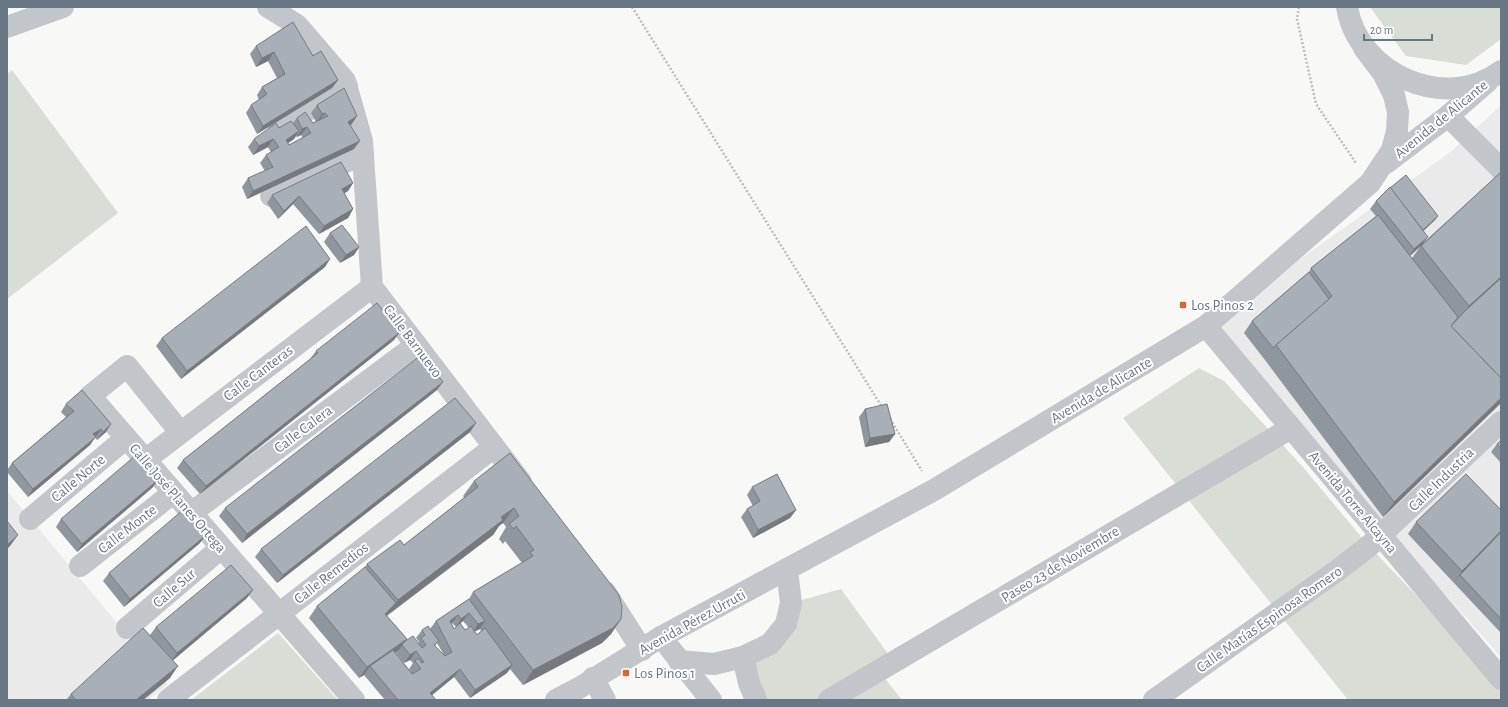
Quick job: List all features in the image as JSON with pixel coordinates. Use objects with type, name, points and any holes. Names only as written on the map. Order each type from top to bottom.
[{"type":"street","points":[[7,27],[63,7]]},
{"type":"street","points":[[268,7],[297,25],[345,81],[362,141],[372,288]]},
{"type":"street","points":[[1346,7],[1354,31],[1364,48],[1388,70],[1402,79],[1429,86],[1451,88],[1467,86],[1499,72]]},
{"type":"street","name":"Avenida de Alicante","points":[[787,570],[934,490],[1206,326],[1370,183],[1392,150],[1397,131],[1398,112],[1394,95],[1383,73],[1364,48]]},
{"type":"street","name":"Avenida de Alicante","points":[[1383,165],[1448,116],[1499,72]]},
{"type":"street","points":[[279,127],[346,86]]},
{"type":"street","points":[[1448,116],[1501,169]]},
{"type":"street","points":[[270,196],[363,154]]},
{"type":"street","name":"Calle Barnuevo","points":[[372,288],[535,500]]},
{"type":"street","name":"Calle Canteras","points":[[145,460],[372,288]]},
{"type":"street","name":"Avenida Torre Alcayna","points":[[1206,326],[1381,536],[1498,668]]},
{"type":"street","name":"Calle Calera","points":[[191,513],[416,345]]},
{"type":"street","name":"Calle José Planes Ortega","points":[[180,432],[126,366],[90,396],[354,700]]},
{"type":"street","name":"Calle Industria","points":[[1381,536],[1501,422]]},
{"type":"street","name":"Paseo 23 de Noviembre","points":[[829,700],[1291,428]]},
{"type":"street","name":"Calle Norte","points":[[30,519],[126,438]]},
{"type":"street","name":"Calle Remedios","points":[[168,700],[494,447]]},
{"type":"street","name":"Calle Monte","points":[[80,566],[174,493]]},
{"type":"street","name":"Calle Matías Espinosa Romero","points":[[1154,700],[1338,570],[1381,536]]},
{"type":"street","name":"Calle Sur","points":[[127,628],[221,548]]},
{"type":"street","points":[[679,661],[714,664],[743,657],[770,644],[786,624],[791,603],[787,570]]},
{"type":"street","name":"Avenida Pérez Urruti","points":[[556,700],[579,688],[660,638],[787,570]]},
{"type":"street","points":[[591,573],[614,604],[642,650]]},
{"type":"street","points":[[660,638],[711,700]]},
{"type":"street","points":[[743,657],[749,683],[756,700]]},
{"type":"street","points":[[593,678],[605,700]]},
{"type":"path","points":[[632,7],[883,409]]},
{"type":"path","points":[[1300,7],[1297,19],[1316,104],[1370,183]]},
{"type":"path","points":[[887,416],[934,490]]},
{"type":"shaded area","points":[[1370,7],[1501,7],[1501,39],[1466,65],[1406,56]]},
{"type":"shaded area","points":[[12,70],[118,213],[7,299],[7,74]]},
{"type":"shaded area","points":[[1501,105],[1501,657],[1206,326],[1452,151]]},
{"type":"shaded area","points":[[1199,368],[1224,381],[1302,466],[1369,546],[1501,684],[1501,700],[1348,700],[1123,418]]},
{"type":"shaded area","points":[[7,491],[168,684],[148,700],[7,700]]},
{"type":"shaded area","points":[[841,589],[894,662],[879,671],[902,700],[759,700],[743,657],[770,644],[791,603]]},
{"type":"shaded area","points":[[278,633],[338,700],[191,700]]},
{"type":"building","points":[[293,22],[313,56],[321,51],[338,80],[263,126],[251,105],[267,94],[262,87],[285,74],[274,52],[262,58],[256,46]]},
{"type":"building","points":[[344,88],[357,116],[348,122],[360,141],[253,191],[248,178],[273,167],[266,155],[279,147],[273,139],[259,146],[254,139],[276,123],[279,128],[291,121],[299,131],[286,140],[289,145],[311,133],[307,127],[302,129],[297,118],[305,112],[313,123],[328,116],[325,113],[322,114],[317,105]]},
{"type":"building","points":[[341,162],[353,183],[342,189],[353,209],[324,226],[299,196],[284,211],[272,195]]},
{"type":"building","points":[[1501,172],[1501,277],[1469,306],[1421,246]]},
{"type":"building","points":[[1406,175],[1438,216],[1423,230],[1390,188]]},
{"type":"building","points":[[1390,187],[1428,237],[1414,249],[1376,201]]},
{"type":"building","points":[[1378,215],[1458,317],[1451,326],[1501,378],[1501,398],[1394,502],[1276,345],[1332,296],[1311,268]]},
{"type":"building","points":[[342,225],[359,247],[346,255],[330,233]]},
{"type":"building","points":[[306,226],[330,259],[187,371],[162,338]]},
{"type":"building","points":[[1309,272],[1329,299],[1273,348],[1252,321]]},
{"type":"building","points":[[1501,278],[1501,378],[1451,326]]},
{"type":"building","points":[[377,303],[400,332],[206,486],[183,460],[318,353],[316,351]]},
{"type":"building","points":[[421,355],[443,382],[247,534],[225,508]]},
{"type":"building","points":[[82,390],[111,424],[103,432],[101,429],[93,434],[96,437],[33,489],[12,463],[74,411],[66,404]]},
{"type":"building","points":[[455,398],[476,423],[283,575],[261,549]]},
{"type":"building","points":[[887,404],[895,434],[870,438],[865,409]]},
{"type":"building","points":[[1501,440],[1501,449],[1497,444]]},
{"type":"building","points":[[510,453],[619,595],[622,607],[621,619],[613,628],[533,670],[473,592],[533,556],[530,552],[534,550],[516,526],[514,529],[509,524],[519,516],[514,508],[501,517],[503,520],[398,600],[367,564],[400,540],[404,545],[478,487],[474,481]]},
{"type":"building","points":[[136,455],[158,480],[82,544],[61,519]]},
{"type":"building","points":[[777,474],[796,510],[758,530],[747,509],[760,501],[752,487]]},
{"type":"building","points":[[1466,474],[1501,510],[1501,531],[1462,571],[1416,522]]},
{"type":"building","points":[[184,509],[206,535],[130,599],[109,573]]},
{"type":"building","points":[[7,521],[18,535],[7,545]]},
{"type":"building","points":[[1501,532],[1501,619],[1460,575]]},
{"type":"building","points":[[231,565],[253,590],[177,653],[156,627]]},
{"type":"building","points":[[365,567],[396,603],[385,614],[407,639],[367,667],[317,606]]},
{"type":"building","points":[[469,599],[485,621],[478,624],[469,613],[461,619],[458,615],[450,621],[454,629],[460,623],[465,630],[471,626],[477,635],[485,628],[512,665],[475,690],[460,669],[430,693],[436,700],[398,700],[370,666],[393,650],[412,674],[421,669],[415,661],[418,658],[422,663],[424,662],[416,651],[410,655],[402,645],[413,636],[422,648],[426,645],[421,638],[425,635],[422,630],[428,626],[439,641],[434,645],[445,656],[452,652],[436,621]]},
{"type":"building","points":[[143,628],[178,666],[136,700],[76,700],[71,694]]},
{"type":"place","name":"Los Pinos 2","points":[[1183,305]]},
{"type":"place","name":"Los Pinos 1","points":[[626,673]]}]
